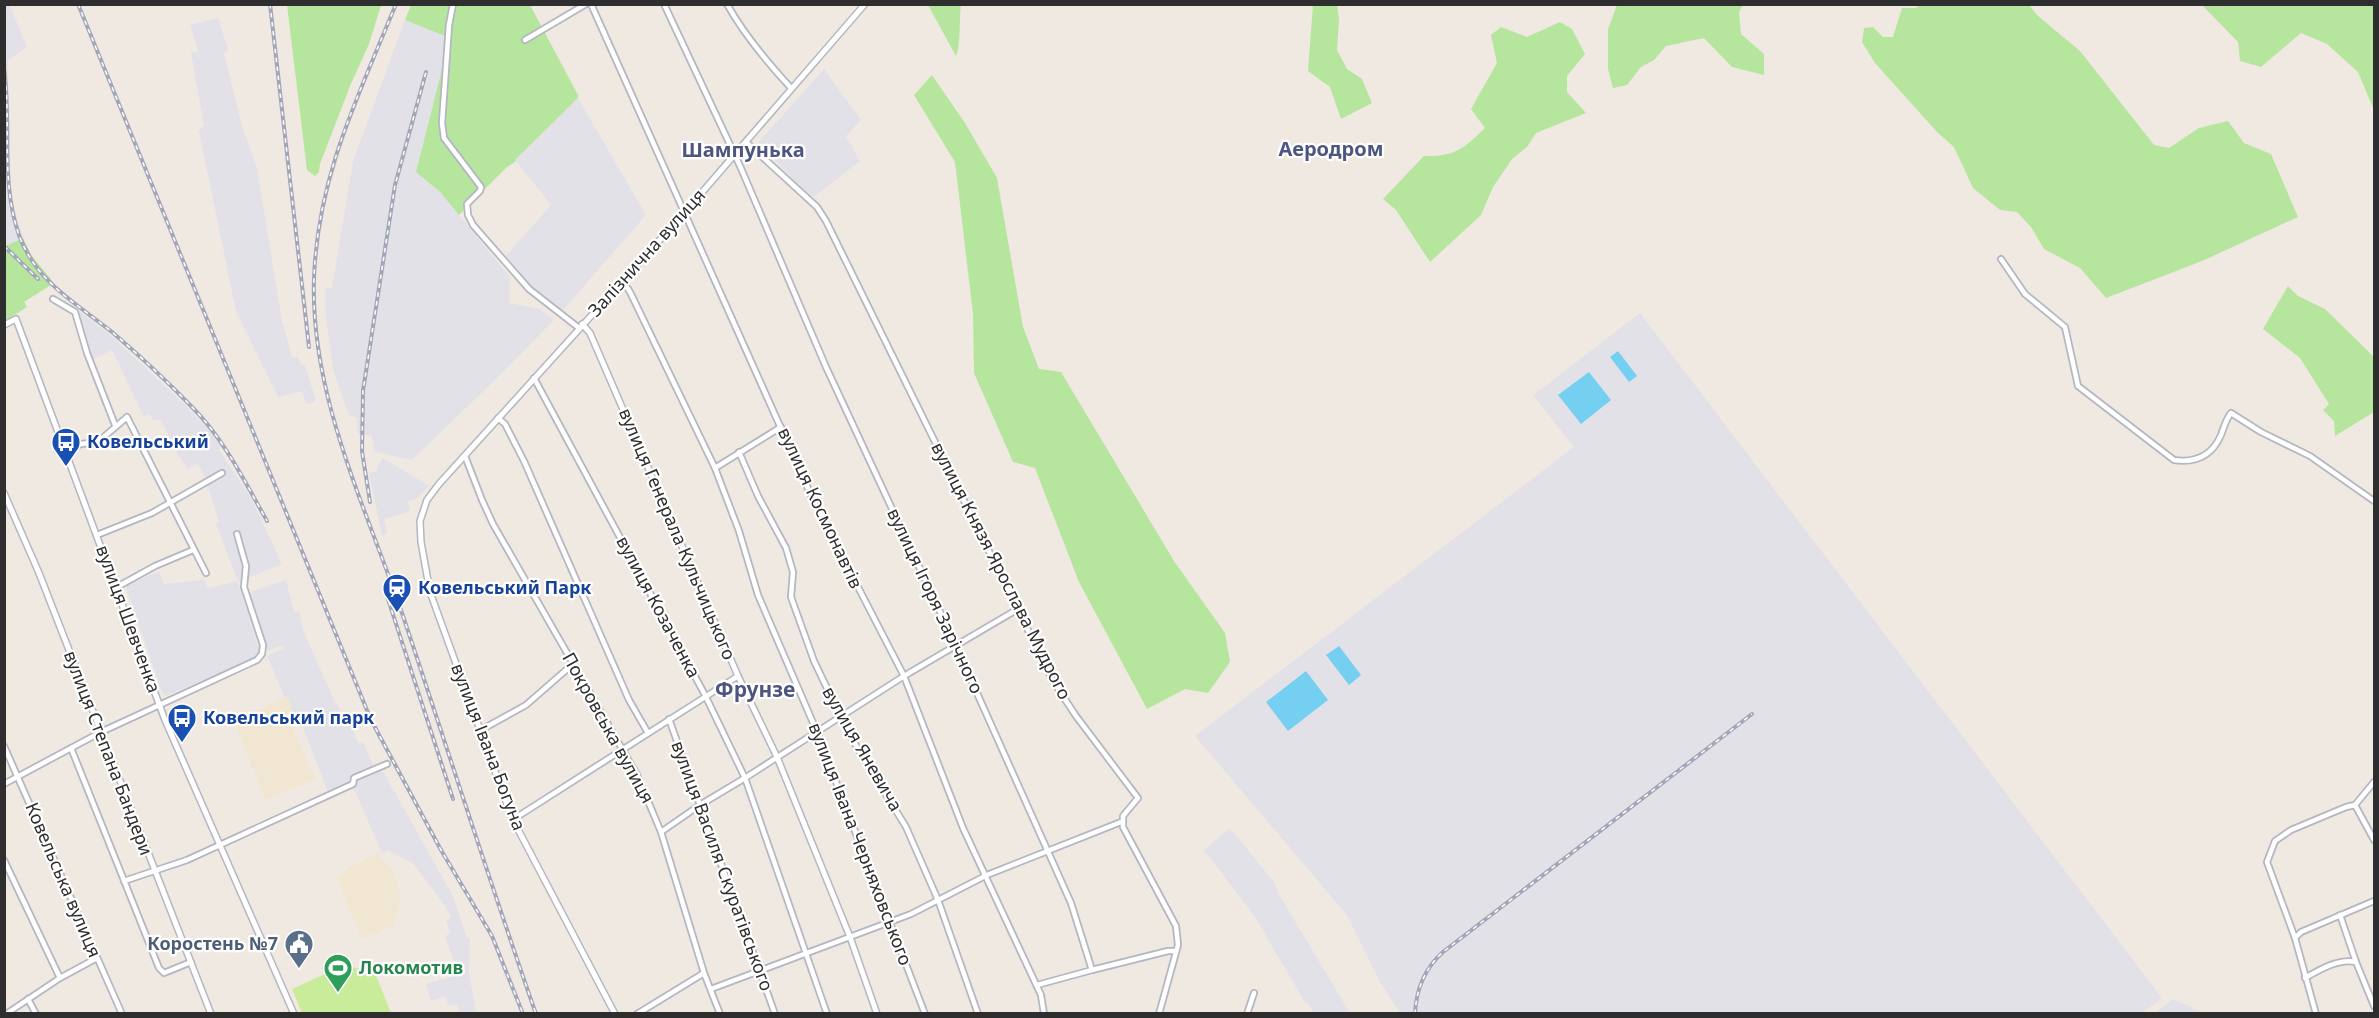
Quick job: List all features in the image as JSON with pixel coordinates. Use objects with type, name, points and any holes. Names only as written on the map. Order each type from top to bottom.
[{"type":"street","points":[[453,4],[449,25],[442,123],[444,138],[481,187],[467,204],[468,215],[473,225],[528,289],[580,326]]},
{"type":"street","points":[[525,40],[586,4]]},
{"type":"street","name":"вулиця Космонавтів","points":[[591,4],[814,502],[904,676],[963,828],[1037,985],[1044,1004],[1044,1014]]},
{"type":"street","name":"вулиця Ігоря Зарічного","points":[[664,4],[734,156],[826,367],[955,644],[1071,903],[1092,970]]},
{"type":"street","points":[[727,4],[735,19],[791,88]]},
{"type":"street","name":"Залізнична вулиця","points":[[427,501],[580,326],[686,212],[865,4]]},
{"type":"street","name":"вулиця Князя Ярослава Мудрого","points":[[746,142],[817,207],[826,221],[1063,699],[1138,798],[1127,808],[1121,822]]},
{"type":"street","points":[[2001,259],[2025,294],[2065,327],[2079,386],[2174,460],[2189,462],[2205,455],[2220,438],[2231,413],[2261,432],[2310,456],[2374,501]]},
{"type":"street","name":"вулиця Івана Черняховського","points":[[622,280],[630,291],[715,468],[739,531],[758,595],[817,732],[926,1014]]},
{"type":"street","points":[[53,299],[75,312],[87,353],[115,425]]},
{"type":"street","name":"вулиця Шевченка","points":[[4,325],[16,319],[159,704],[294,1014]]},
{"type":"street","name":"вулиця Генерала Кульчицького","points":[[580,326],[590,333],[738,676],[777,757],[850,937],[878,1014]]},
{"type":"street","name":"вулиця Козаченка","points":[[534,378],[705,695],[745,778],[827,1014]]},
{"type":"street","points":[[65,451],[81,444],[98,442],[127,417],[206,573]]},
{"type":"street","name":"вулиця Василя Скуратівського","points":[[498,418],[505,424],[524,461],[629,700],[648,733]]},
{"type":"street","points":[[715,468],[782,427]]},
{"type":"street","name":"вулиця Яневича","points":[[739,452],[758,496],[786,548],[793,572],[791,597],[814,661],[841,717],[906,827],[939,900],[978,1014]]},
{"type":"street","name":"Покровська вулиця","points":[[465,456],[493,524],[650,802],[704,973],[720,1014]]},
{"type":"street","points":[[97,535],[152,513],[222,472]]},
{"type":"street","name":"вулиця Степана Бандери","points":[[4,493],[39,573],[211,1014]]},
{"type":"street","name":"вулиця Івана Богуна","points":[[427,501],[420,521],[421,542],[430,592],[479,731],[512,818],[615,1014]]},
{"type":"street","points":[[4,784],[101,732],[257,660],[262,654],[263,645],[244,586],[246,566],[237,534]]},
{"type":"street","points":[[117,587],[193,550]]},
{"type":"street","points":[[661,832],[955,644],[1018,609]]},
{"type":"street","points":[[479,731],[526,705],[573,664]]},
{"type":"street","points":[[512,818],[738,676]]},
{"type":"street","name":"вулиця Василя Скуратівського","points":[[669,719],[775,1014]]},
{"type":"street","name":"Ковельська вулиця","points":[[4,746],[122,1014]]},
{"type":"street","points":[[71,748],[159,968],[164,973],[191,962]]},
{"type":"street","points":[[124,881],[187,860],[353,784],[354,778],[387,764]]},
{"type":"street","points":[[2316,1014],[2295,938],[2267,862],[2275,841],[2291,830],[2355,805],[2374,782]]},
{"type":"street","points":[[2355,805],[2374,840]]},
{"type":"street","points":[[711,989],[911,914],[987,875],[1121,822],[1176,926],[1179,939],[1159,1014]]},
{"type":"street","points":[[4,860],[60,978]]},
{"type":"street","points":[[2295,938],[2301,932],[2374,901]]},
{"type":"street","points":[[2340,915],[2356,963],[2374,1005]]},
{"type":"street","points":[[1037,985],[1168,951],[1176,951]]},
{"type":"street","points":[[6,1014],[60,978],[97,958]]},
{"type":"street","points":[[2305,978],[2332,965],[2344,962],[2356,963]]},
{"type":"street","points":[[637,1014],[704,973]]},
{"type":"street","points":[[1247,1014],[1254,993]]},
{"type":"street","points":[[28,999],[36,1014]]},
{"type":"shaded area","points":[[9,4],[27,47],[8,60],[9,178],[11,200],[23,238],[5,246],[4,5]]},
{"type":"shaded area","points":[[218,18],[228,49],[224,54],[242,126],[257,168],[282,321],[292,357],[298,357],[301,365],[305,366],[316,400],[312,403],[306,404],[302,391],[278,397],[236,311],[199,131],[204,125],[191,53],[198,51],[190,25]]},
{"type":"shaded area","points":[[405,20],[451,37],[416,172],[440,192],[510,277],[509,303],[540,309],[554,320],[412,460],[374,452],[372,436],[358,434],[357,418],[349,415],[334,373],[326,318],[325,289],[332,288],[353,161]]},
{"type":"shaded area","points":[[824,69],[861,120],[846,136],[860,161],[814,197],[804,190],[758,143]]},
{"type":"shaded area","points":[[578,98],[646,215],[563,310],[530,289],[516,269],[504,258],[551,205],[516,161],[517,158]]},
{"type":"shaded area","points":[[75,308],[109,334],[210,431],[221,447],[219,450],[251,498],[282,564],[238,582],[259,650],[256,658],[165,696],[125,585],[159,572],[164,584],[202,580],[205,581],[207,588],[238,581],[216,524],[219,522],[205,477],[197,464],[188,469],[166,437],[168,434],[160,420],[153,420],[150,414],[144,417],[112,350],[91,360]]},
{"type":"shaded area","points":[[1640,313],[2162,998],[2141,1014],[1400,1013],[1380,982],[1347,915],[1195,736],[1574,447],[1533,395]]},
{"type":"shaded area","points":[[383,458],[429,486],[417,498],[408,502],[410,510],[408,512],[384,519],[387,534],[382,535],[369,473],[377,471]]},
{"type":"shaded area","points":[[286,580],[294,612],[299,611],[303,630],[333,698],[350,723],[358,743],[363,742],[374,766],[384,773],[453,896],[467,938],[470,937],[469,972],[476,1013],[460,1013],[457,1004],[449,1006],[445,996],[431,1001],[426,984],[461,974],[459,964],[455,965],[445,936],[451,933],[446,921],[451,918],[446,907],[413,863],[387,850],[382,853],[351,782],[328,792],[300,720],[295,721],[288,697],[285,698],[267,656],[284,648],[282,645],[268,651],[250,595],[253,591]]},
{"type":"shaded area","points":[[288,696],[295,721],[291,724],[316,780],[265,799],[234,722]]},
{"type":"shaded area","points":[[1230,828],[1274,882],[1280,896],[1350,1013],[1314,1013],[1308,1003],[1306,1004],[1253,914],[1204,850]]},
{"type":"shaded area","points":[[378,854],[385,864],[392,868],[401,898],[394,926],[362,939],[337,878],[351,866]]},
{"type":"shaded area","points":[[2173,999],[2203,1013],[2155,1013]]},
{"type":"green space","points":[[287,5],[381,5],[369,44],[350,86],[319,172],[315,176],[307,170]]},
{"type":"green space","points":[[411,5],[530,5],[578,95],[578,98],[516,161],[507,167],[459,215],[440,192],[416,172],[450,38],[405,20]]},
{"type":"green space","points":[[928,5],[961,5],[959,46],[956,56]]},
{"type":"green space","points":[[1313,5],[1337,5],[1339,19],[1337,50],[1347,69],[1362,79],[1372,103],[1341,119],[1330,87],[1308,71]]},
{"type":"green space","points":[[1617,5],[1743,5],[1739,12],[1741,34],[1764,54],[1764,75],[1732,67],[1704,38],[1666,46],[1654,60],[1641,67],[1627,85],[1613,88],[1608,69],[1608,29]]},
{"type":"green space","points":[[1920,5],[2029,5],[2038,16],[2080,51],[2154,145],[2169,148],[2199,128],[2228,121],[2244,143],[2271,154],[2298,217],[2202,261],[2106,298],[2080,268],[2044,249],[2031,227],[2017,212],[2000,210],[1973,188],[1954,147],[1938,133],[1875,63],[1862,42],[1864,28],[1873,27],[1883,37],[1893,37],[1902,8],[1916,8]]},
{"type":"green space","points":[[2202,5],[2374,5],[2374,110],[2358,72],[2327,44],[2301,33],[2261,67],[2240,61],[2238,42]]},
{"type":"green space","points":[[1560,22],[1572,29],[1585,54],[1567,76],[1567,92],[1586,113],[1536,133],[1527,147],[1512,159],[1493,187],[1481,215],[1430,262],[1396,210],[1383,199],[1424,156],[1444,155],[1458,150],[1485,128],[1471,109],[1497,63],[1491,35],[1501,27],[1527,37]]},
{"type":"green space","points":[[932,75],[965,123],[997,178],[1023,327],[1039,369],[1061,372],[1174,561],[1225,633],[1230,662],[1208,693],[1185,689],[1147,709],[1079,582],[1035,468],[1013,462],[974,373],[973,314],[955,162],[914,95]]},
{"type":"green space","points":[[23,238],[32,256],[54,283],[24,302],[27,307],[5,321],[5,246]]},
{"type":"green space","points":[[2288,286],[2298,296],[2325,309],[2374,357],[2374,412],[2335,436],[2334,421],[2323,410],[2329,404],[2300,358],[2263,329]]},
{"type":"green space","points":[[345,965],[375,973],[391,1013],[302,1013],[292,989]]},
{"type":"water","points":[[1618,351],[1637,376],[1629,382],[1610,357]]},
{"type":"water","points":[[1589,372],[1611,400],[1581,424],[1558,395]]},
{"type":"water","points":[[1339,646],[1361,675],[1349,685],[1326,655]]},
{"type":"water","points":[[1306,671],[1328,700],[1288,731],[1266,702]]},
{"type":"railway","points":[[78,4],[371,720],[441,850],[492,936],[523,1014]]},
{"type":"railway","points":[[270,4],[309,347]]},
{"type":"railway","points":[[396,4],[342,137],[323,205],[314,278],[315,321],[321,364],[342,447],[401,610],[536,1014]]},
{"type":"railway","points":[[4,68],[10,194],[13,215],[26,251],[46,279],[133,350],[204,419],[233,461],[267,521]]},
{"type":"railway","points":[[370,502],[362,451],[363,391],[395,185],[426,72]]},
{"type":"railway","points":[[4,246],[38,279]]},
{"type":"railway","points":[[386,593],[453,799]]},
{"type":"railway","points":[[1415,1014],[1417,996],[1426,972],[1443,952],[1752,714]]},
{"type":"place","name":"Ковельський","points":[[66,468]]},
{"type":"place","name":"Ковельський Парк","points":[[397,614]]},
{"type":"place","name":"Ковельський парк","points":[[182,744]]},
{"type":"place","name":"Коростень №7","points":[[299,970]]},
{"type":"place","name":"Локомотив","points":[[338,994]]},
{"type":"district","name":"Аеродром","points":[[1331,149]]},
{"type":"district","name":"Шампунька","points":[[743,150]]},
{"type":"district","name":"Фрунзе","points":[[755,690]]}]
